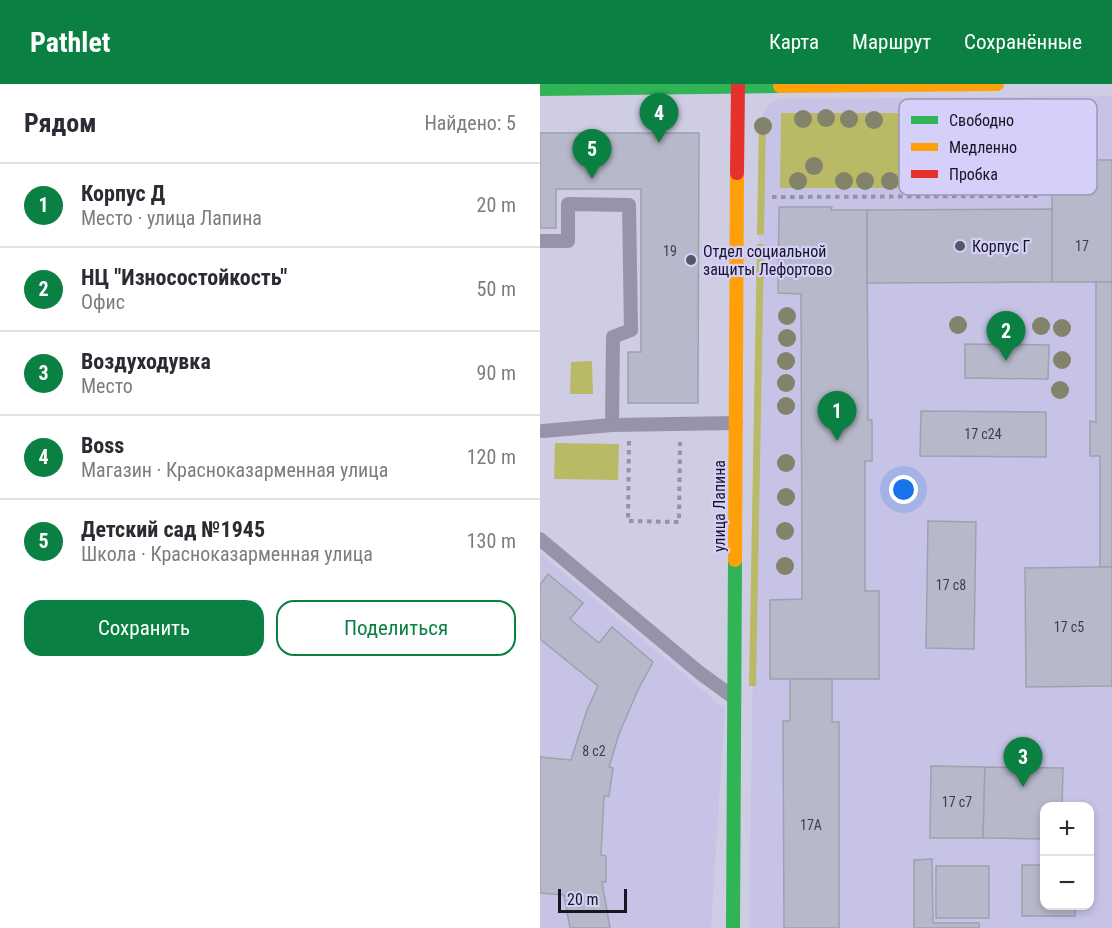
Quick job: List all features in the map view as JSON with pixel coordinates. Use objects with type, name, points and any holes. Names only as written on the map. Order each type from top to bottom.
[{"type":"street","points":[[540,88],[997,84]]},
{"type":"street","name":"улица Лапина","points":[[733,928],[738,86]]},
{"type":"lane","points":[[540,241],[568,241],[568,204],[629,205],[631,330],[613,337],[612,426]]},
{"type":"lane","points":[[543,431],[612,426],[736,423]]},
{"type":"lane","points":[[540,539],[700,673],[735,699]]},
{"type":"path","points":[[772,197],[1038,195]]},
{"type":"path","points":[[639,438],[629,438],[628,521],[679,522],[680,439]]},
{"type":"shaded area","points":[[1112,96],[1112,928],[749,928],[761,118],[770,103],[779,99]]},
{"type":"shaded area","points":[[781,113],[899,113],[899,188],[780,188]]},
{"type":"shaded area","points":[[759,118],[766,118],[764,234],[757,235]]},
{"type":"shaded area","points":[[757,244],[764,244],[756,686],[749,686]]},
{"type":"shaded area","points":[[592,361],[593,394],[570,394],[571,362]]},
{"type":"shaded area","points":[[555,443],[619,444],[618,480],[554,479]]},
{"type":"shaded area","points":[[540,553],[725,709],[711,928],[540,928]]},
{"type":"building","points":[[540,133],[699,133],[698,403],[628,403],[628,352],[641,352],[641,189],[556,189],[556,228],[540,228]]},
{"type":"building","points":[[1097,160],[1112,160],[1112,282],[1052,282],[1052,195],[1097,195]]},
{"type":"building","points":[[779,207],[832,207],[831,210],[867,210],[868,420],[872,420],[872,461],[865,461],[865,591],[879,591],[879,679],[770,679],[770,600],[802,599],[801,294],[778,293]]},
{"type":"building","name":"Корпус Г","points":[[1052,209],[1052,282],[867,283],[867,210]]},
{"type":"building","points":[[1096,282],[1112,282],[1112,567],[1100,567],[1100,456],[1090,456],[1090,421],[1096,422]]},
{"type":"building","points":[[965,344],[1049,345],[1048,379],[965,378]]},
{"type":"building","points":[[921,411],[1046,412],[1046,457],[920,456]]},
{"type":"building","points":[[928,521],[976,522],[974,649],[926,648]]},
{"type":"building","points":[[1112,567],[1112,686],[1026,687],[1025,568]]},
{"type":"building","points":[[548,574],[583,603],[570,619],[599,643],[612,627],[653,662],[619,734],[609,767],[613,768],[609,796],[604,796],[601,855],[606,856],[606,882],[602,882],[610,928],[570,928],[564,895],[540,893],[540,757],[571,760],[587,710],[598,686],[540,639],[540,585]]},
{"type":"building","points":[[790,679],[832,679],[832,722],[839,722],[839,928],[784,928],[783,721],[790,721]]},
{"type":"building","points":[[931,766],[985,767],[983,838],[930,838]]},
{"type":"building","points":[[985,767],[1063,768],[1062,802],[1040,802],[1040,839],[983,838]]},
{"type":"building","points":[[932,859],[933,923],[979,923],[979,928],[914,928],[914,860]]},
{"type":"building","points":[[1022,865],[1040,865],[1040,910],[1075,910],[1075,916],[1022,916]]},
{"type":"building","points":[[936,866],[989,866],[989,918],[936,918]]},
{"type":"traffic: fast","points":[[540,89],[780,86]]},
{"type":"traffic: fast","points":[[733,928],[735,560]]},
{"type":"traffic: slow","points":[[780,86],[997,84]]},
{"type":"traffic: slow","points":[[735,560],[737,173]]},
{"type":"traffic: jam","points":[[737,173],[738,84]]},
{"type":"place","name":"Boss","points":[[659,143]]},
{"type":"place","name":"Детский сад №1945","points":[[592,179]]},
{"type":"place","name":"Корпус Г","points":[[960,246]]},
{"type":"place","name":"Отдел социальной защиты Лефортово","points":[[691,260]]},
{"type":"place","name":"НЦ \"Износостойкость\"","points":[[1006,361]]},
{"type":"place","name":"Корпус Д","points":[[837,441]]},
{"type":"place","name":"Воздуходувка","points":[[1023,787]]}]
